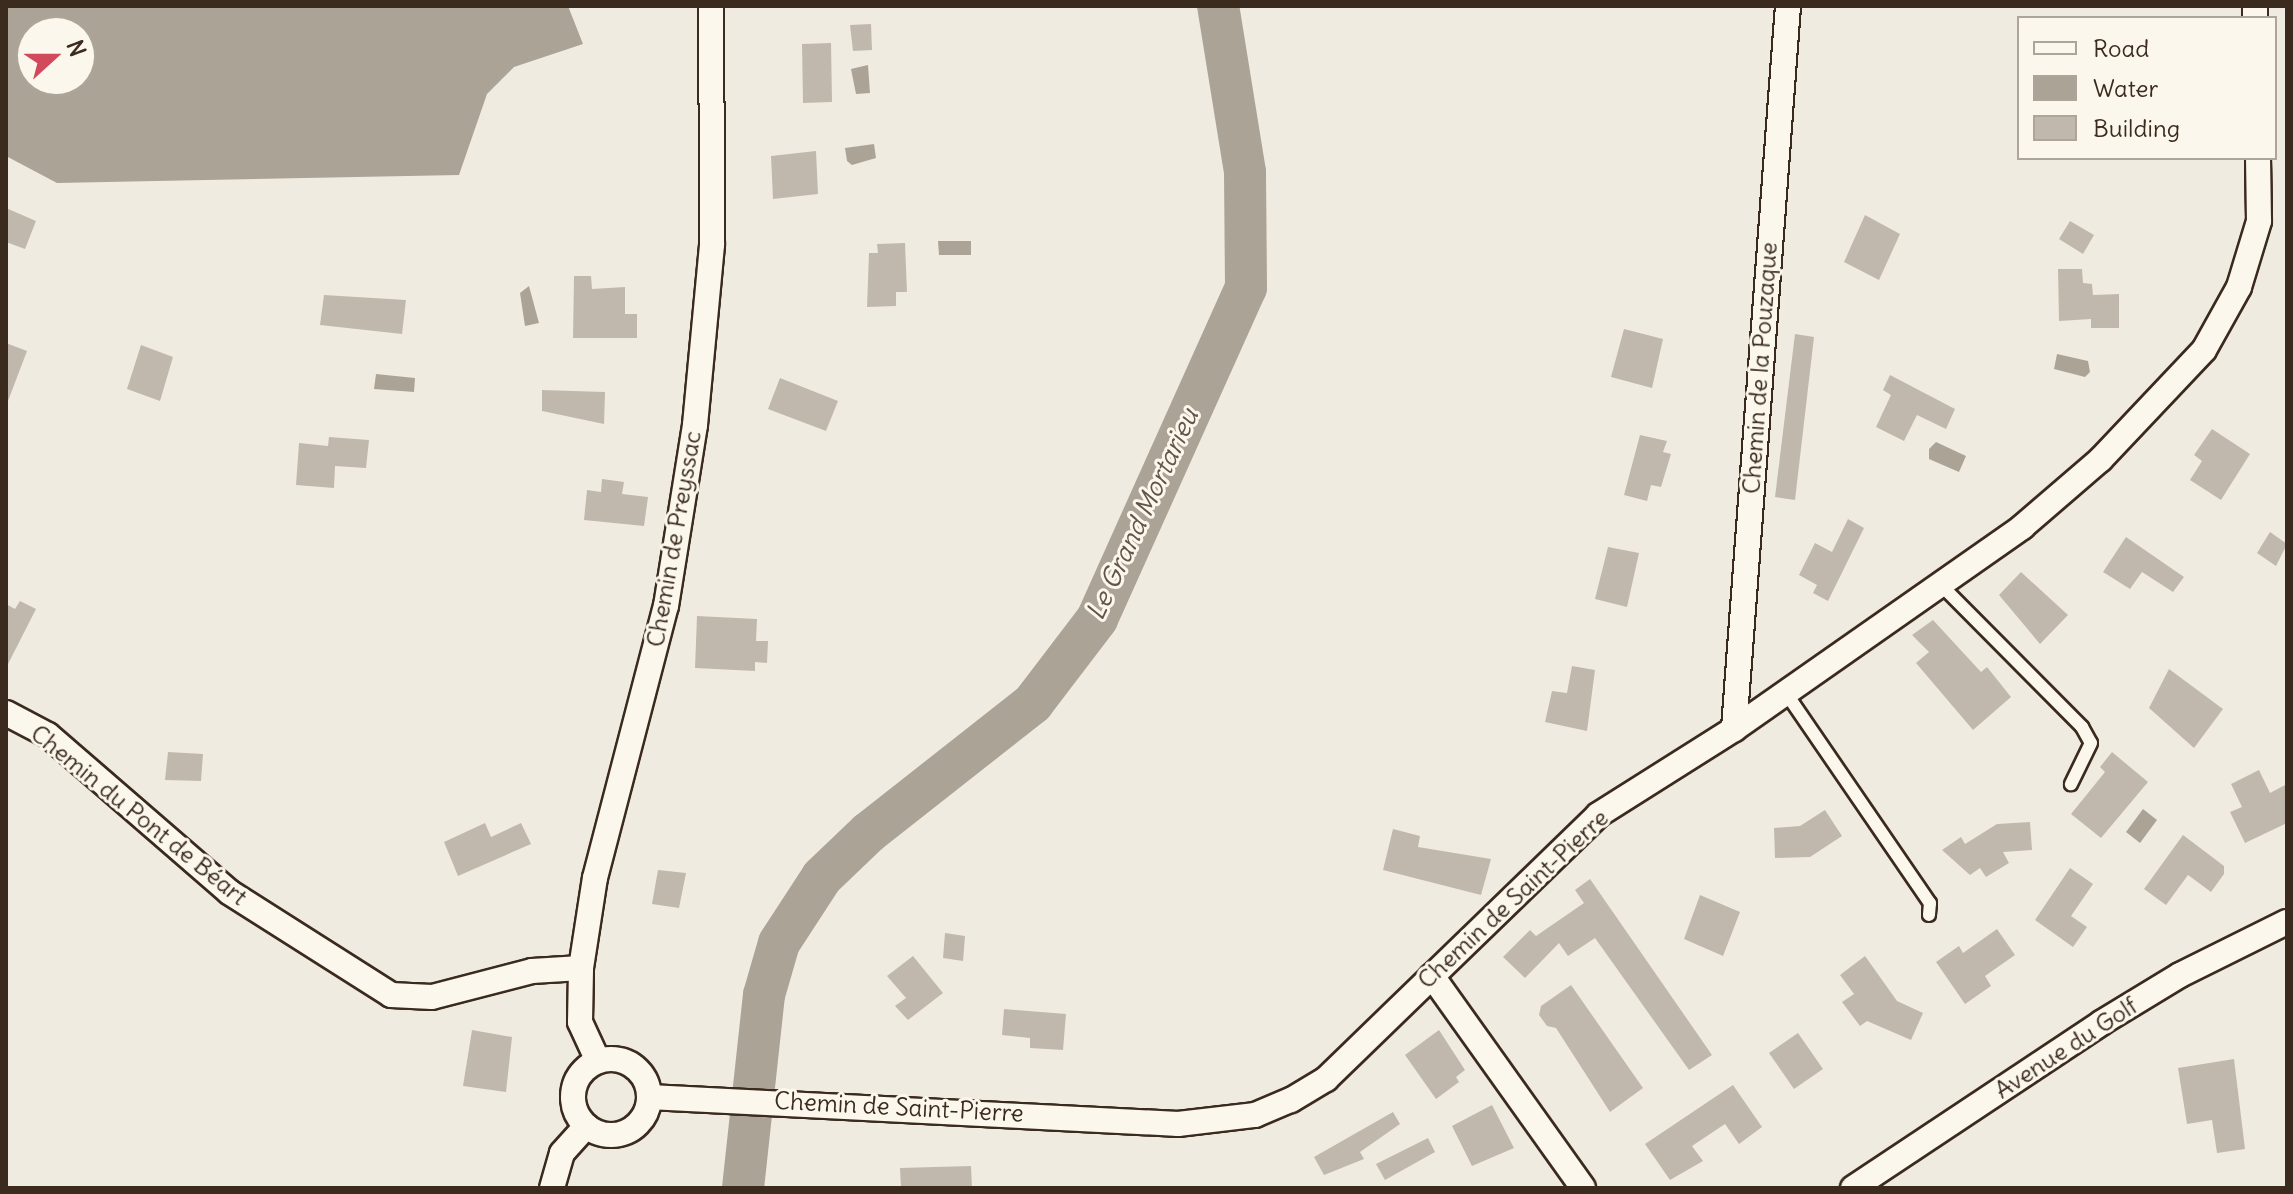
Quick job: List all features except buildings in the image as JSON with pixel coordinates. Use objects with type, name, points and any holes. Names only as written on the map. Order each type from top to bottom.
[{"type":"street","name":"Chemin de Preyssac","points":[[598,1061],[580,1022],[581,968],[595,878],[666,606],[683,516],[712,244],[711,6]]},
{"type":"street","name":"Chemin de la Pouzaque","points":[[1734,729],[1788,6]]},
{"type":"street","name":"Chemin de Saint-Pierre","points":[[649,1097],[770,1100],[1178,1124],[1255,1115],[1326,1079],[1598,815],[1734,729],[2022,527],[2100,460],[2204,350],[2239,287],[2259,221],[2258,160]]},
{"type":"street","name":"Chemin du Pont de Béart","points":[[6,713],[48,735],[229,892],[391,995],[432,997],[532,971],[581,968]]},
{"type":"street","name":"Avenue du Golf","points":[[1853,1188],[2101,1023],[2180,975],[2287,922]]},
{"type":"street","points":[[1432,976],[1583,1188]]},
{"type":"street","points":[[598,1061],[633,1066],[647,1085],[649,1097],[642,1120],[632,1129],[609,1135],[586,1126],[574,1107],[574,1085],[598,1061]]},
{"type":"street","points":[[552,1188],[562,1153],[586,1126]]},
{"type":"lane","points":[[1940,584],[2082,727],[2091,743],[2071,784]]},
{"type":"lane","points":[[1786,693],[1930,903],[1929,915]]},
{"type":"water","points":[[6,6],[568,6],[583,44],[514,67],[487,94],[459,175],[57,183],[6,156]]},
{"type":"water","points":[[868,65],[870,93],[856,94],[851,69]]},
{"type":"water","points":[[874,144],[876,158],[852,165],[847,161],[845,148]]},
{"type":"water","points":[[938,241],[971,241],[971,255],[939,255]]},
{"type":"water","points":[[529,286],[539,323],[525,326],[520,293]]},
{"type":"water","points":[[2057,354],[2088,361],[2090,372],[2085,377],[2054,369]]},
{"type":"water","points":[[376,374],[415,378],[414,392],[374,389]]},
{"type":"water","points":[[1936,442],[1966,456],[1959,472],[1929,459],[1929,449]]},
{"type":"water","points":[[2143,809],[2157,820],[2140,843],[2126,832]]},
{"type":"waterway","name":"Le Grand Mortarieu","points":[[743,1188],[764,995],[779,943],[822,877],[868,833],[1033,703],[1097,619],[1246,288],[1245,172],[1218,6]]}]
